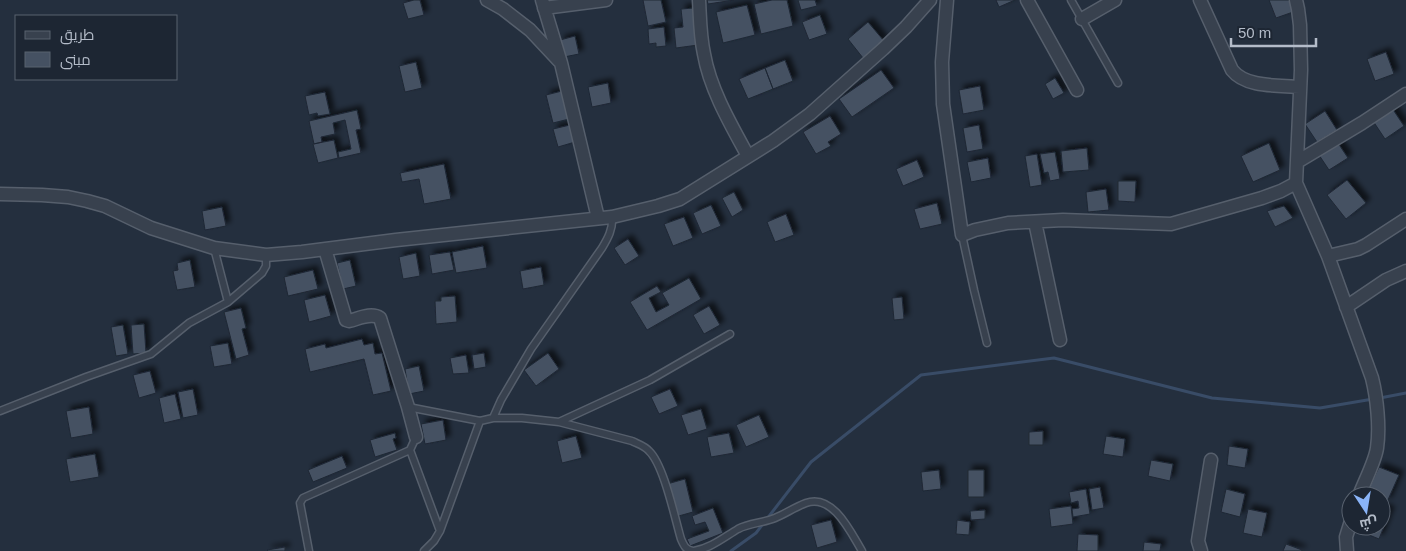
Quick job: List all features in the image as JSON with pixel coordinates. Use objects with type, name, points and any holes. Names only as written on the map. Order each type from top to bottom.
[{"type":"street","points":[[486,0],[503,9],[530,30],[561,63]]},
{"type":"street","points":[[598,218],[561,63],[543,4],[606,0]]},
{"type":"street","points":[[699,0],[704,55],[711,78],[728,118],[748,156]]},
{"type":"street","points":[[0,194],[68,197],[87,201],[105,206],[151,228],[214,248],[266,255],[612,217],[680,199],[773,141],[810,114],[883,49],[930,0]]},
{"type":"street","points":[[947,0],[942,62],[943,104],[962,235],[975,230],[1008,223],[1078,220],[1171,224],[1262,198],[1296,183]]},
{"type":"street","points":[[1027,0],[1077,90]]},
{"type":"street","points":[[1082,19],[1115,0]]},
{"type":"street","points":[[1200,0],[1232,70],[1237,76],[1252,83],[1300,87]]},
{"type":"street","points":[[1296,0],[1300,25],[1300,87],[1296,183],[1328,256],[1374,387],[1377,414],[1377,450],[1363,486]]},
{"type":"street","points":[[1297,162],[1406,94]]},
{"type":"street","points":[[1328,256],[1358,249],[1406,219]]},
{"type":"street","points":[[1035,222],[1060,340]]},
{"type":"street","points":[[325,249],[346,320],[370,316],[380,318],[416,437]]},
{"type":"street","points":[[1346,307],[1386,280],[1406,271]]},
{"type":"street","points":[[1200,551],[1198,541],[1211,460]]},
{"type":"street","points":[[1346,536],[1347,551]]},
{"type":"lane","points":[[1071,0],[1118,83]]},
{"type":"lane","points":[[493,418],[501,400],[531,350],[610,234],[612,217]]},
{"type":"lane","points":[[962,235],[987,343]]},
{"type":"lane","points":[[214,248],[228,302]]},
{"type":"lane","points":[[0,411],[151,354],[190,323],[228,302],[262,273],[266,266],[266,255]]},
{"type":"lane","points":[[559,422],[650,380],[730,334]]},
{"type":"lane","points":[[408,407],[480,420],[522,418],[559,422],[632,441],[648,449],[659,467],[683,544],[688,550],[694,551],[714,545],[741,528],[766,521],[807,502],[817,502],[835,511],[842,518],[862,551]]},
{"type":"lane","points":[[424,551],[434,541],[440,531],[480,420]]},
{"type":"lane","points":[[308,551],[300,503],[303,498],[410,450],[416,437]]},
{"type":"lane","points":[[410,450],[440,531]]},
{"type":"building","points":[[420,0],[424,15],[408,19],[403,3]]},
{"type":"building","points":[[643,0],[661,0],[666,22],[648,26]]},
{"type":"building","points":[[707,0],[734,0],[708,4]]},
{"type":"building","points":[[772,0],[787,0],[793,26],[761,34],[754,4]]},
{"type":"building","points":[[798,0],[815,0],[817,6],[801,10]]},
{"type":"building","points":[[996,0],[1015,0],[999,7]]},
{"type":"building","points":[[1269,0],[1289,0],[1293,12],[1276,18]]},
{"type":"building","points":[[747,5],[755,35],[723,43],[716,12]]},
{"type":"building","points":[[694,8],[698,45],[676,48],[674,28],[683,27],[681,9]]},
{"type":"building","points":[[820,15],[827,34],[809,40],[802,22]]},
{"type":"building","points":[[868,22],[884,41],[863,58],[848,39]]},
{"type":"building","points":[[664,27],[666,46],[656,47],[656,43],[649,44],[648,29]]},
{"type":"building","points":[[575,36],[579,54],[564,57],[560,40]]},
{"type":"building","points":[[1386,52],[1394,74],[1375,81],[1367,59]]},
{"type":"building","points":[[785,60],[793,81],[773,89],[765,68]]},
{"type":"building","points":[[416,62],[422,88],[405,92],[399,66]]},
{"type":"building","points":[[765,68],[773,89],[748,99],[739,79]]},
{"type":"building","points":[[881,70],[894,88],[852,117],[839,99]]},
{"type":"building","points":[[1055,78],[1064,93],[1053,99],[1045,84]]},
{"type":"building","points":[[608,83],[611,103],[592,107],[588,87]]},
{"type":"building","points":[[980,86],[984,110],[963,114],[959,90]]},
{"type":"building","points":[[562,91],[569,119],[553,123],[546,95]]},
{"type":"building","points":[[325,92],[330,114],[318,116],[317,113],[309,115],[305,96]]},
{"type":"building","points":[[1392,108],[1404,126],[1385,139],[1373,121]]},
{"type":"building","points":[[357,110],[361,129],[356,130],[361,153],[339,158],[338,152],[351,149],[345,120],[333,123],[335,134],[321,137],[322,142],[314,144],[309,121]]},
{"type":"building","points":[[1325,111],[1337,130],[1317,142],[1305,124]]},
{"type":"building","points":[[830,116],[841,134],[828,142],[831,146],[816,154],[803,132]]},
{"type":"building","points":[[570,125],[575,142],[558,147],[553,129]]},
{"type":"building","points":[[979,125],[983,149],[967,152],[963,128]]},
{"type":"building","points":[[334,140],[338,158],[318,163],[313,144]]},
{"type":"building","points":[[1336,140],[1348,158],[1329,170],[1317,152]]},
{"type":"building","points":[[1269,143],[1280,170],[1253,182],[1241,156]]},
{"type":"building","points":[[1087,148],[1089,170],[1063,172],[1061,151]]},
{"type":"building","points":[[1055,152],[1060,179],[1050,181],[1048,172],[1044,173],[1040,154]]},
{"type":"building","points":[[1037,154],[1042,185],[1030,187],[1025,156]]},
{"type":"building","points":[[988,158],[991,178],[971,182],[967,162]]},
{"type":"building","points":[[917,160],[924,177],[903,186],[896,169]]},
{"type":"building","points":[[444,164],[451,199],[424,204],[419,179],[402,182],[400,173]]},
{"type":"building","points":[[1347,180],[1366,203],[1346,219],[1327,195]]},
{"type":"building","points":[[1118,181],[1136,181],[1135,202],[1118,201]]},
{"type":"building","points":[[1106,189],[1109,210],[1088,212],[1086,192]]},
{"type":"building","points":[[734,192],[743,210],[732,217],[722,198]]},
{"type":"building","points":[[937,203],[942,224],[920,229],[914,209]]},
{"type":"building","points":[[711,205],[721,226],[702,234],[693,213]]},
{"type":"building","points":[[1284,206],[1293,218],[1275,227],[1267,211]]},
{"type":"building","points":[[222,207],[226,226],[205,230],[202,211]]},
{"type":"building","points":[[786,214],[794,235],[775,242],[767,222]]},
{"type":"building","points":[[684,217],[693,238],[673,246],[664,224]]},
{"type":"building","points":[[628,239],[639,256],[625,265],[614,248]]},
{"type":"building","points":[[483,246],[487,268],[456,273],[452,252]]},
{"type":"building","points":[[450,252],[454,270],[432,274],[429,255]]},
{"type":"building","points":[[416,253],[420,276],[403,279],[399,257]]},
{"type":"building","points":[[190,260],[195,287],[177,290],[173,271],[178,270],[177,263]]},
{"type":"building","points":[[350,260],[356,286],[343,289],[337,263]]},
{"type":"building","points":[[541,267],[544,285],[523,289],[520,271]]},
{"type":"building","points":[[313,270],[318,289],[288,296],[284,277]]},
{"type":"building","points":[[689,278],[701,299],[647,330],[630,302],[657,286],[661,292],[649,298],[656,312],[669,305],[662,293]]},
{"type":"building","points":[[325,295],[331,316],[309,322],[304,300]]},
{"type":"building","points":[[455,296],[457,322],[436,324],[435,301],[441,301],[441,297]]},
{"type":"building","points":[[902,297],[904,319],[894,320],[892,298]]},
{"type":"building","points":[[709,306],[720,325],[704,334],[693,315]]},
{"type":"building","points":[[241,308],[246,328],[242,329],[249,355],[236,359],[224,312]]},
{"type":"building","points":[[144,324],[146,353],[133,354],[131,325]]},
{"type":"building","points":[[123,325],[128,354],[116,356],[111,327]]},
{"type":"building","points":[[362,339],[364,345],[373,343],[375,354],[382,353],[391,391],[373,395],[364,359],[310,372],[305,349],[325,344],[326,348]]},
{"type":"building","points":[[228,343],[232,364],[214,367],[210,346]]},
{"type":"building","points":[[484,353],[486,367],[474,369],[472,355]]},
{"type":"building","points":[[548,353],[559,369],[536,386],[524,370]]},
{"type":"building","points":[[466,355],[469,373],[453,374],[450,358]]},
{"type":"building","points":[[419,366],[424,391],[409,394],[405,369]]},
{"type":"building","points":[[150,371],[156,393],[139,398],[133,375]]},
{"type":"building","points":[[193,389],[198,415],[183,418],[178,392]]},
{"type":"building","points":[[670,389],[678,406],[659,414],[651,397]]},
{"type":"building","points":[[175,394],[181,419],[164,423],[159,398]]},
{"type":"building","points":[[89,407],[93,434],[71,438],[66,411]]},
{"type":"building","points":[[701,409],[707,429],[688,435],[681,415]]},
{"type":"building","points":[[759,415],[769,437],[746,447],[736,425]]},
{"type":"building","points":[[443,420],[446,440],[425,444],[421,424]]},
{"type":"building","points":[[1043,431],[1043,445],[1029,445],[1029,432]]},
{"type":"building","points":[[395,433],[396,438],[393,439],[397,450],[375,457],[370,440]]},
{"type":"building","points":[[729,433],[734,453],[711,457],[707,437]]},
{"type":"building","points":[[576,436],[582,458],[562,463],[557,441]]},
{"type":"building","points":[[1106,436],[1125,439],[1123,457],[1103,454]]},
{"type":"building","points":[[1229,446],[1248,449],[1245,468],[1227,465]]},
{"type":"building","points":[[95,454],[99,477],[70,482],[66,459]]},
{"type":"building","points":[[342,456],[347,468],[313,482],[308,470]]},
{"type":"building","points":[[1151,460],[1173,464],[1170,481],[1148,476]]},
{"type":"building","points":[[1379,467],[1399,475],[1391,493],[1391,486],[1370,486]]},
{"type":"building","points":[[939,470],[941,489],[923,491],[921,472]]},
{"type":"building","points":[[968,470],[984,470],[984,497],[968,497]]},
{"type":"building","points":[[685,479],[693,512],[675,517],[667,484]]},
{"type":"building","points":[[1100,487],[1104,508],[1092,510],[1089,489]]},
{"type":"building","points":[[1086,489],[1090,514],[1073,517],[1072,509],[1079,508],[1078,501],[1071,503],[1069,492]]},
{"type":"building","points":[[1226,489],[1245,494],[1240,517],[1221,512]]},
{"type":"building","points":[[1071,506],[1073,524],[1051,527],[1049,509]]},
{"type":"building","points":[[713,508],[723,533],[690,546],[687,539],[709,531],[705,522],[695,525],[692,516]]},
{"type":"building","points":[[1248,509],[1267,513],[1262,537],[1243,533]]},
{"type":"building","points":[[985,510],[985,519],[971,520],[970,511]]},
{"type":"building","points":[[831,520],[837,542],[817,548],[811,525]]},
{"type":"building","points":[[957,520],[970,522],[969,535],[956,534]]},
{"type":"building","points":[[1078,534],[1098,535],[1098,551],[1077,551]]},
{"type":"building","points":[[1144,542],[1161,544],[1160,551],[1143,551]]},
{"type":"building","points":[[1286,544],[1302,550],[1302,551],[1283,551]]},
{"type":"building","points":[[285,547],[285,551],[267,550]]},
{"type":"waterway","points":[[731,551],[756,533],[811,462],[921,375],[1054,358],[1212,398],[1320,408],[1373,399]]},
{"type":"waterway","points":[[1380,398],[1406,393]]}]
